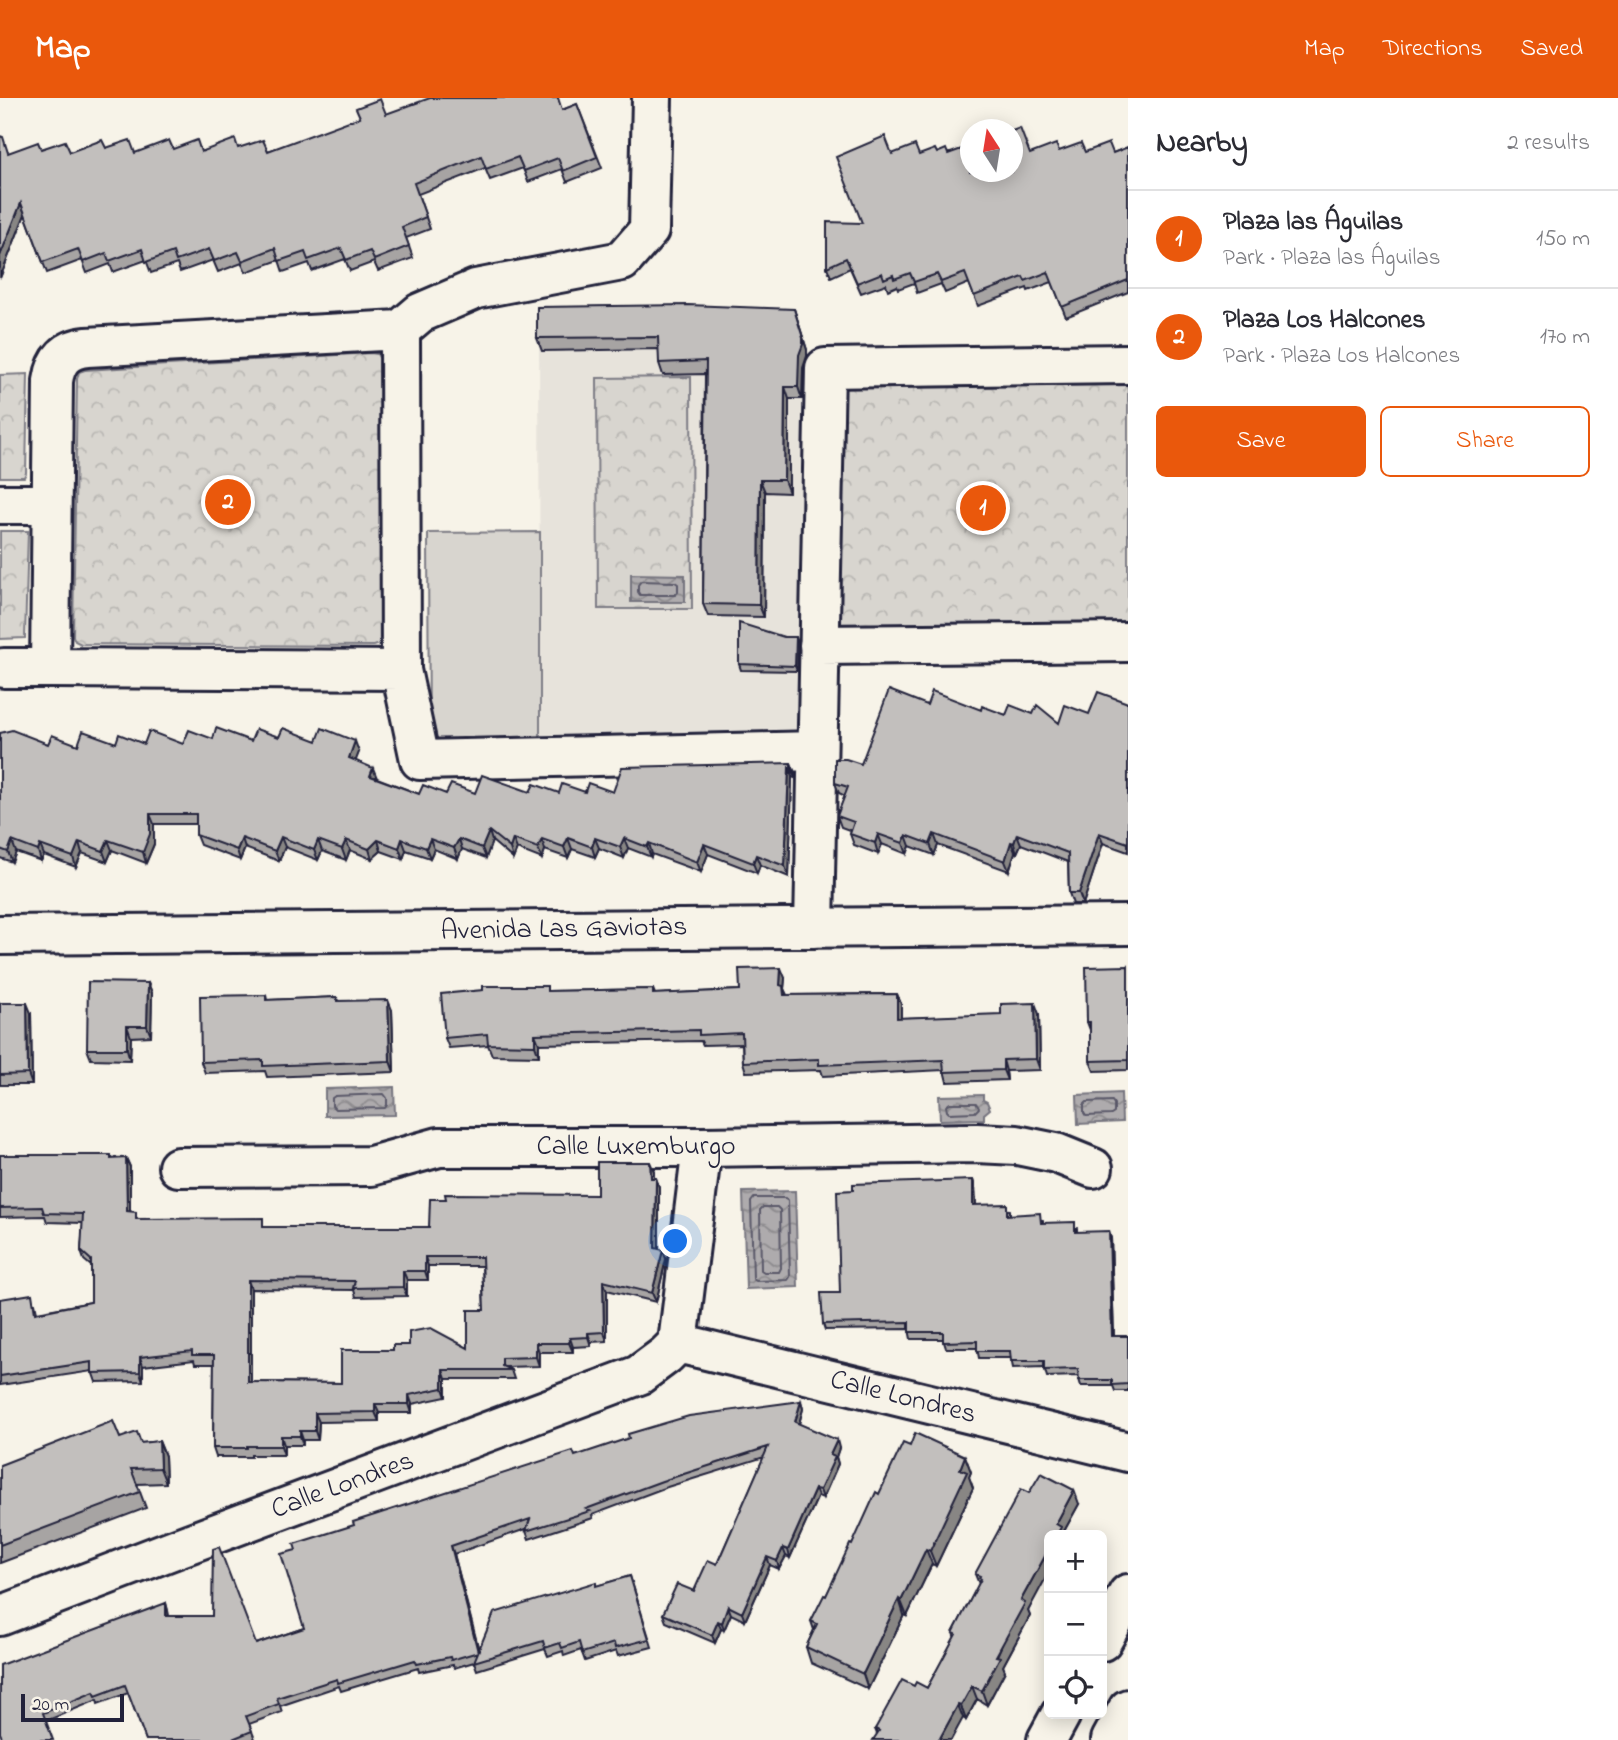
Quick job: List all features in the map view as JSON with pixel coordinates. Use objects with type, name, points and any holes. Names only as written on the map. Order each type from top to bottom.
[{"type":"street","points":[[50,668],[54,370],[67,353],[76,348],[400,330],[420,313],[476,289],[622,261],[649,230],[652,98]]},
{"type":"street","points":[[400,330],[401,670],[420,760],[817,751]]},
{"type":"street","points":[[814,928],[825,368],[1128,364]]},
{"type":"street","points":[[0,504],[51,504]]},
{"type":"street","points":[[819,645],[1128,642]]},
{"type":"street","points":[[4,668],[401,670]]},
{"type":"street","name":"Avenida Las Gaviotas","points":[[0,935],[1128,925]]},
{"type":"street","name":"Calle Luxemburgo","points":[[178,1167],[371,1166],[439,1147],[977,1143],[1017,1145],[1056,1153],[1093,1168]]},
{"type":"street","points":[[678,1343],[702,1147]]},
{"type":"street","name":"Calle Londres","points":[[0,1616],[639,1375],[678,1343],[1128,1452]]},
{"type":"street","points":[[1107,1632],[1128,1594]]},
{"type":"street","points":[[1111,1740],[1128,1709]]},
{"type":"street","points":[[1047,1740],[1059,1719]]},
{"type":"shaded area","points":[[688,317],[799,321],[807,350],[796,733],[540,745],[539,319]]},
{"type":"green space","points":[[377,354],[381,361],[380,644],[81,644],[75,641],[79,372]]},
{"type":"green space","points":[[28,374],[26,473],[24,477],[0,477],[0,375]]},
{"type":"green space","points":[[691,377],[692,609],[598,609],[597,378]]},
{"type":"green space","points":[[1128,378],[1128,627],[838,633],[842,386]]},
{"type":"green space","points":[[0,531],[28,531],[25,638],[0,639]]},
{"type":"green space","points":[[540,532],[540,745],[429,746],[428,533]]},
{"type":"water","points":[[631,574],[685,575],[685,602],[631,602]]},
{"type":"water","points":[[394,1087],[395,1115],[325,1116],[325,1089]]},
{"type":"water","points":[[1121,1093],[1122,1122],[1078,1124],[1077,1095]]},
{"type":"water","points":[[983,1095],[983,1100],[990,1109],[984,1114],[984,1119],[940,1120],[939,1096]]},
{"type":"water","points":[[795,1191],[798,1287],[746,1289],[743,1192]]},
{"type":"building","points":[[430,98],[558,98],[562,110],[577,104],[597,157],[563,171],[558,158],[524,171],[518,157],[486,169],[481,156],[414,183],[426,217],[402,227],[409,246],[374,260],[370,251],[346,260],[341,248],[308,260],[305,252],[279,261],[275,248],[242,261],[238,252],[214,261],[209,249],[176,261],[173,252],[146,262],[142,249],[109,261],[106,253],[83,262],[78,249],[43,262],[21,203],[0,256],[0,136],[3,137],[8,153],[38,142],[41,149],[65,141],[70,152],[102,140],[106,148],[130,140],[135,153],[169,140],[173,149],[197,140],[201,152],[235,139],[238,148],[263,140],[268,151],[360,117],[356,108],[380,99],[386,114]]},
{"type":"building","points":[[885,136],[892,154],[915,145],[919,155],[935,149],[937,153],[946,149],[948,154],[960,150],[960,182],[1023,182],[1023,136],[1030,154],[1056,144],[1059,151],[1081,143],[1085,152],[1109,143],[1113,153],[1128,147],[1128,280],[1062,307],[1048,272],[1025,281],[1023,277],[974,296],[965,273],[941,282],[937,274],[914,282],[910,273],[894,279],[893,275],[884,279],[882,273],[857,283],[846,258],[827,267],[827,222],[862,223],[836,157]]},
{"type":"building","points":[[688,305],[794,309],[803,338],[799,355],[798,387],[785,387],[784,480],[760,480],[759,605],[703,604],[706,361],[659,363],[658,337],[537,338],[537,307]]},
{"type":"building","points":[[739,623],[784,637],[796,637],[795,666],[739,664]]},
{"type":"building","points":[[889,690],[927,705],[932,691],[981,710],[982,706],[1006,715],[1010,705],[1033,714],[1037,705],[1059,723],[1065,705],[1089,714],[1098,692],[1128,703],[1128,843],[1099,833],[1079,893],[1069,893],[1068,853],[1017,834],[1014,843],[1011,842],[1005,861],[934,834],[930,844],[906,835],[903,843],[878,834],[875,843],[850,834],[854,822],[837,816],[848,787],[835,783],[835,759],[861,764]]},
{"type":"building","points":[[216,728],[251,741],[256,729],[279,737],[283,728],[317,741],[322,728],[355,741],[349,758],[373,768],[370,776],[419,794],[423,785],[446,794],[451,784],[475,793],[482,775],[530,792],[534,784],[559,793],[562,784],[585,792],[588,783],[613,792],[622,767],[791,763],[785,866],[756,855],[753,863],[704,844],[697,862],[649,843],[647,847],[624,838],[620,847],[595,838],[592,847],[568,838],[564,847],[542,839],[538,848],[513,839],[510,848],[489,831],[482,848],[459,839],[454,848],[430,839],[426,848],[402,839],[399,848],[378,840],[369,849],[346,840],[342,849],[318,840],[314,850],[281,837],[275,851],[242,838],[237,850],[196,835],[196,814],[150,814],[150,834],[143,852],[108,840],[103,851],[79,842],[73,857],[40,845],[38,851],[12,841],[8,852],[0,849],[0,733],[12,730],[48,744],[52,735],[78,745],[83,731],[116,743],[119,734],[144,744],[149,731],[183,744],[189,730],[213,739]]},
{"type":"building","points":[[1128,966],[1128,1060],[1090,1061],[1086,967]]},
{"type":"building","points":[[781,968],[780,985],[783,986],[784,995],[897,994],[897,1018],[1001,1014],[1001,1004],[1035,1003],[1036,1059],[1003,1060],[1003,1070],[944,1072],[943,1060],[819,1065],[819,1059],[743,1062],[742,1033],[699,1035],[699,1030],[535,1034],[535,1045],[488,1044],[487,1034],[445,1038],[441,994],[483,990],[483,986],[547,986],[547,991],[653,989],[653,994],[740,990],[739,969]]},
{"type":"building","points":[[88,982],[148,983],[147,1026],[127,1026],[127,1049],[87,1049]]},
{"type":"building","points":[[266,995],[266,1000],[337,997],[337,1001],[388,1000],[390,1061],[263,1066],[263,1060],[201,1062],[200,996]]},
{"type":"building","points":[[0,1003],[27,1003],[28,1074],[0,1075]]},
{"type":"building","points":[[0,1155],[111,1155],[111,1159],[126,1158],[127,1211],[136,1212],[136,1219],[263,1218],[263,1227],[429,1227],[430,1199],[446,1199],[445,1194],[597,1195],[597,1162],[650,1162],[651,1178],[656,1178],[655,1248],[663,1250],[652,1293],[603,1281],[604,1332],[588,1333],[588,1337],[570,1338],[569,1343],[536,1343],[536,1357],[502,1358],[502,1366],[511,1370],[443,1370],[443,1388],[409,1395],[409,1404],[375,1404],[375,1412],[315,1413],[315,1431],[300,1431],[300,1436],[281,1436],[281,1446],[213,1448],[214,1355],[192,1355],[192,1351],[140,1357],[140,1372],[92,1373],[92,1362],[0,1376],[0,1299],[32,1294],[35,1313],[91,1302],[91,1260],[81,1251],[83,1214],[44,1213],[42,1207],[0,1208]],"holes":[[[425,1257],[482,1257],[484,1310],[468,1310],[468,1348],[431,1328],[409,1332],[409,1345],[393,1345],[393,1350],[341,1350],[341,1383],[248,1382],[248,1280],[355,1281],[353,1288],[403,1287],[403,1271],[425,1271]]]},
{"type":"building","points":[[973,1180],[973,1205],[1007,1204],[1007,1215],[1040,1213],[1041,1223],[1075,1222],[1075,1232],[1109,1231],[1112,1336],[1128,1336],[1128,1384],[1112,1385],[1112,1380],[1079,1380],[1078,1369],[1044,1370],[1044,1361],[1011,1361],[1010,1351],[977,1351],[977,1341],[943,1342],[943,1332],[909,1332],[909,1322],[823,1324],[821,1293],[840,1293],[837,1191],[853,1190],[853,1184]]},
{"type":"building","points":[[801,1401],[795,1422],[837,1440],[830,1455],[835,1457],[820,1490],[815,1489],[788,1550],[783,1548],[777,1561],[767,1557],[742,1613],[728,1606],[722,1623],[718,1621],[712,1635],[663,1614],[677,1584],[694,1591],[708,1560],[717,1564],[768,1447],[662,1481],[586,1509],[590,1511],[526,1531],[530,1519],[451,1546],[478,1652],[451,1660],[450,1657],[417,1664],[415,1660],[338,1683],[337,1679],[277,1698],[279,1704],[246,1716],[252,1731],[230,1740],[146,1740],[125,1685],[96,1696],[94,1692],[43,1713],[53,1740],[3,1740],[0,1733],[0,1665],[166,1603],[166,1616],[212,1616],[213,1549],[219,1547],[256,1644],[304,1628],[281,1554],[296,1550],[294,1544],[354,1525],[353,1522],[573,1451],[575,1456],[629,1438],[628,1434],[689,1416]]},
{"type":"building","points":[[113,1421],[120,1438],[137,1432],[141,1443],[159,1441],[160,1468],[131,1469],[140,1492],[0,1545],[0,1465]]},
{"type":"building","points":[[915,1433],[965,1456],[960,1469],[967,1472],[930,1551],[926,1549],[863,1674],[806,1647],[817,1624],[811,1621],[903,1443],[910,1446]]},
{"type":"building","points":[[1041,1473],[1074,1490],[1056,1524],[1061,1527],[1060,1530],[1044,1530],[1044,1558],[1021,1600],[1025,1603],[996,1656],[1000,1657],[982,1691],[972,1686],[939,1740],[873,1740],[879,1731],[875,1729],[902,1680],[914,1686],[916,1682],[927,1688],[981,1579],[975,1574],[1021,1489],[1029,1493]]},
{"type":"building","points":[[630,1576],[649,1639],[615,1648],[614,1643],[582,1653],[579,1642],[562,1648],[560,1643],[545,1648],[543,1641],[474,1662],[494,1613],[596,1582],[596,1586]]},
{"type":"place","name":"Plaza Los Halcones","points":[[228,502]]},
{"type":"place","name":"Plaza las Águilas","points":[[983,508]]}]
